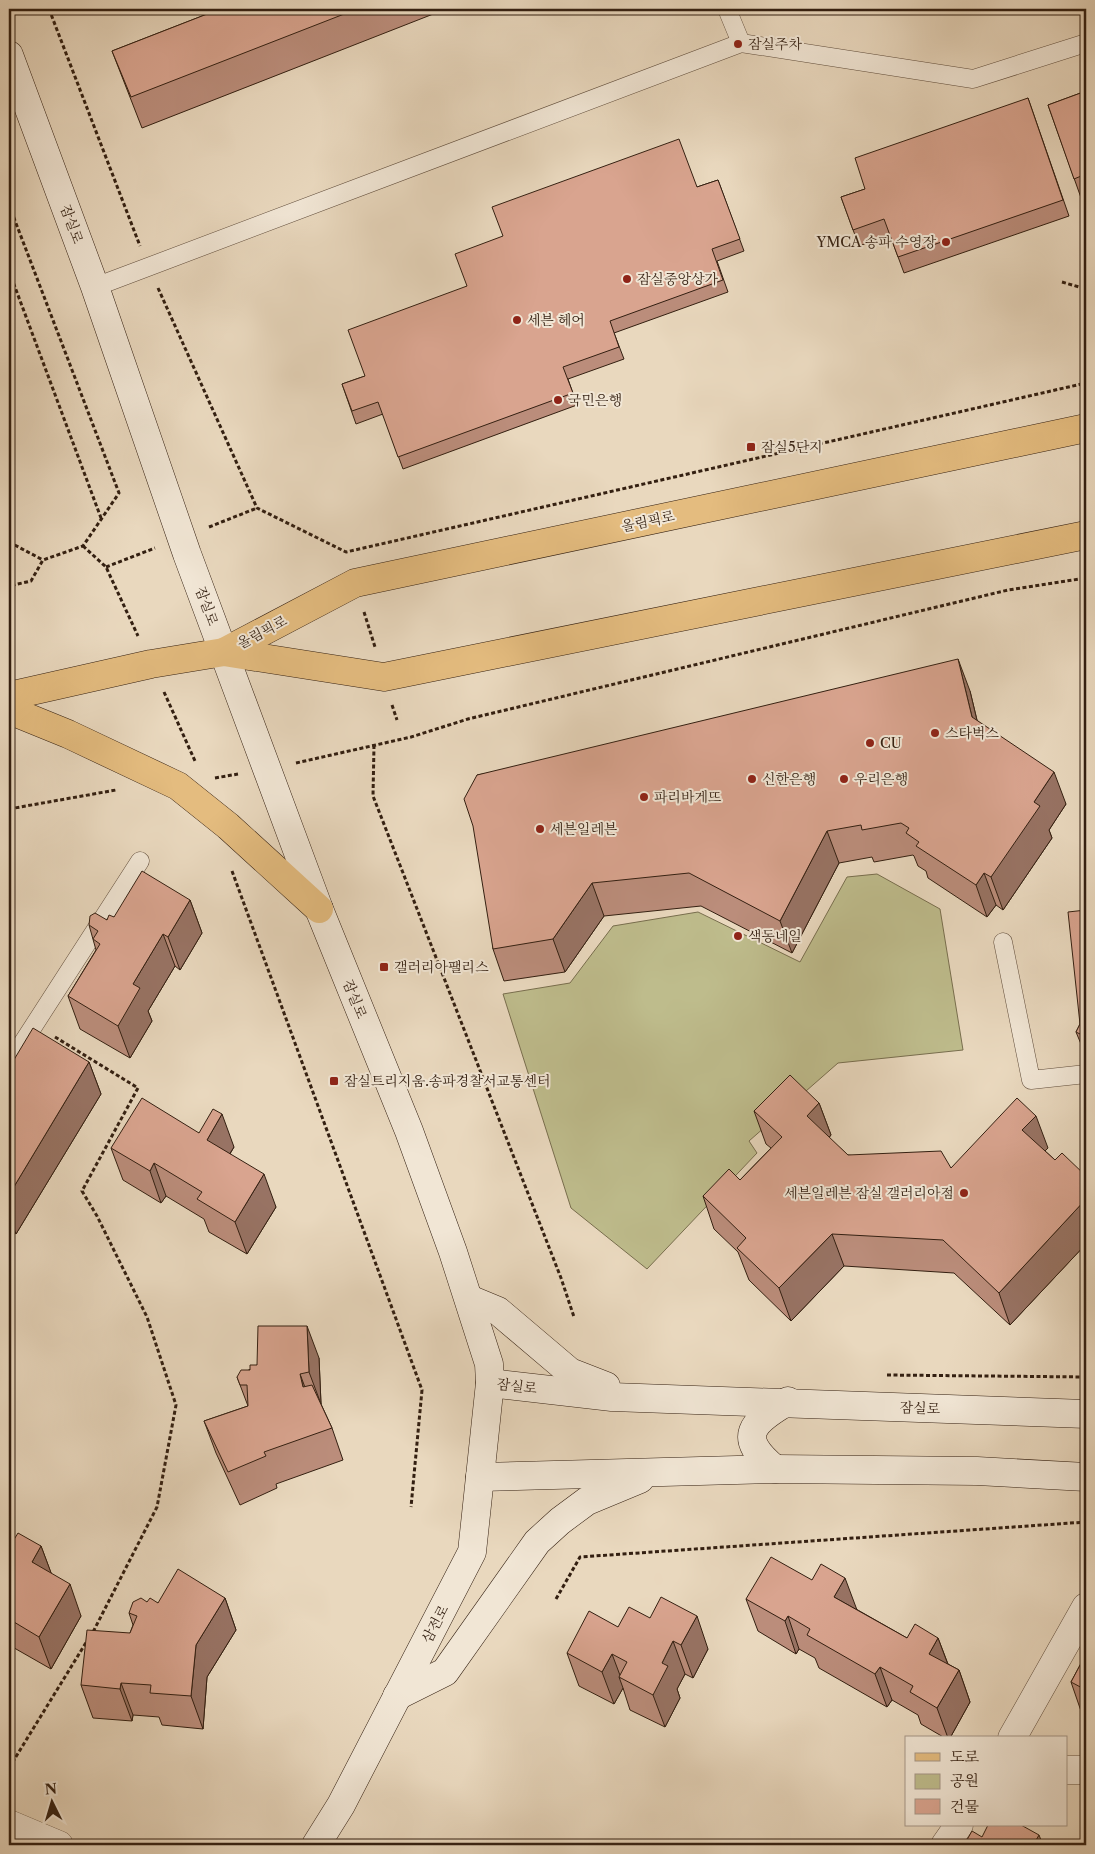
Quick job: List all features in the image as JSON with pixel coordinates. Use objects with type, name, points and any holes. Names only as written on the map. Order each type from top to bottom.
[{"type":"main road","name":"올림픽로","points":[[9,696],[152,664],[224,652],[355,584],[1086,428]]},
{"type":"main road","name":"올림픽로","points":[[224,652],[384,677],[1086,535]]},
{"type":"main road","points":[[9,710],[68,734],[178,786],[228,826],[319,909]]},
{"type":"street","name":"잠실로","points":[[9,55],[95,287],[188,554],[319,909],[408,1131],[468,1299],[489,1364],[490,1383],[612,1397],[788,1401],[1086,1414]]},
{"type":"street","points":[[468,1299],[498,1311],[570,1372],[586,1381],[629,1391],[645,1398]]},
{"type":"street","name":"삼전로","points":[[316,1845],[341,1805],[472,1552],[490,1383]]},
{"type":"street","points":[[776,1469],[760,1457],[754,1446],[752,1433],[756,1425],[768,1413],[788,1401]]},
{"type":"street","points":[[480,1477],[776,1469],[977,1471],[1086,1477]]},
{"type":"street","points":[[397,1696],[445,1672],[538,1542],[560,1521],[587,1501],[620,1486],[658,1473]]},
{"type":"street","points":[[1013,1736],[1086,1607]]},
{"type":"street","points":[[1068,1770],[1086,1770]]},
{"type":"street","points":[[9,1824],[59,1845]]},
{"type":"street","points":[[945,1845],[958,1826]]},
{"type":"lane","points":[[728,9],[741,43]]},
{"type":"lane","points":[[95,287],[741,43],[973,79],[1086,42]]},
{"type":"lane","points":[[9,1064],[140,861]]},
{"type":"lane","points":[[1003,942],[1032,1080],[1086,1074]]},
{"type":"path","points":[[9,205],[119,492],[83,546],[43,560],[31,581],[9,586]]},
{"type":"path","points":[[9,271],[102,518]]},
{"type":"path","points":[[1062,282],[1086,289]]},
{"type":"path","points":[[257,508],[346,552],[1086,383]]},
{"type":"path","points":[[9,542],[43,560]]},
{"type":"path","points":[[83,546],[106,567]]},
{"type":"path","points":[[346,552],[397,720]]},
{"type":"path","points":[[574,1317],[374,796],[374,745],[411,737],[468,719],[1008,590],[1086,578]]},
{"type":"path","points":[[9,809],[126,789]]},
{"type":"path","points":[[231,869],[422,1390],[411,1507]]},
{"type":"path","points":[[9,1768],[92,1634],[158,1507],[176,1405],[146,1317],[97,1216],[82,1191],[138,1088],[34,1025]]},
{"type":"path","points":[[556,1599],[580,1557],[1086,1522]]},
{"type":"green space","points":[[877,874],[940,909],[963,1050],[838,1063],[749,1141],[757,1153],[647,1269],[571,1208],[503,994],[570,983],[613,926],[698,912],[800,962],[847,877]]},
{"type":"building","points":[[220,9],[357,9],[131,97],[112,51]]},
{"type":"building","points":[[1086,91],[1086,174],[1074,179],[1048,105]]},
{"type":"building","points":[[1028,98],[1063,200],[898,257],[884,219],[853,230],[841,197],[865,189],[855,158]]},
{"type":"building","points":[[679,139],[697,187],[718,180],[740,239],[712,249],[723,280],[610,321],[619,347],[563,367],[573,393],[398,457],[378,402],[352,411],[342,384],[365,376],[348,330],[467,286],[455,254],[503,236],[492,207]]},
{"type":"building","points":[[958,659],[972,717],[1054,772],[1034,802],[1040,806],[991,877],[984,873],[976,885],[916,846],[919,842],[906,833],[909,828],[901,823],[862,830],[861,825],[827,831],[780,921],[689,873],[592,883],[553,939],[493,949],[473,826],[464,799],[477,775]]},
{"type":"building","points":[[142,871],[190,900],[168,937],[163,934],[133,984],[140,988],[118,1026],[68,996],[100,944],[93,939],[98,931],[89,925],[90,916],[95,913],[107,920],[109,915],[114,917]]},
{"type":"building","points":[[1086,910],[1086,1037],[1076,1032],[1080,1024],[1068,912]]},
{"type":"building","points":[[33,1028],[89,1062],[9,1195],[9,1068]]},
{"type":"building","points":[[790,1075],[819,1103],[807,1116],[848,1155],[941,1151],[951,1168],[1017,1098],[1036,1116],[1022,1130],[1055,1160],[1062,1153],[1086,1176],[1086,1199],[999,1293],[943,1240],[832,1234],[779,1288],[737,1248],[746,1238],[703,1196],[729,1169],[740,1180],[782,1137],[754,1111]]},
{"type":"building","points":[[142,1098],[199,1133],[213,1109],[222,1114],[207,1140],[264,1174],[235,1222],[197,1199],[202,1192],[154,1163],[150,1171],[111,1148]]},
{"type":"building","points":[[258,1326],[307,1326],[309,1372],[300,1374],[303,1387],[312,1385],[332,1428],[264,1452],[266,1456],[228,1472],[204,1421],[248,1406],[247,1385],[240,1385],[237,1377],[241,1370],[250,1370],[250,1365],[257,1365]]},
{"type":"building","points":[[18,1533],[41,1546],[32,1562],[70,1584],[39,1637],[9,1619],[9,1545]]},
{"type":"building","points":[[771,1557],[812,1580],[821,1564],[845,1578],[834,1597],[907,1638],[915,1624],[938,1638],[929,1654],[959,1670],[937,1708],[910,1692],[913,1686],[880,1667],[875,1674],[807,1635],[810,1629],[788,1616],[785,1621],[746,1599]]},
{"type":"building","points":[[178,1569],[225,1598],[196,1645],[191,1696],[150,1693],[151,1685],[121,1683],[120,1689],[81,1685],[87,1630],[130,1633],[137,1616],[129,1613],[133,1602],[141,1598],[147,1602],[150,1598],[158,1603]]},
{"type":"building","points":[[661,1597],[697,1616],[681,1645],[673,1641],[662,1663],[668,1666],[653,1695],[619,1677],[627,1662],[612,1654],[602,1672],[567,1653],[589,1611],[618,1627],[629,1607],[650,1618]]},
{"type":"building","points":[[1086,1620],[1086,1630],[1082,1627]]},
{"type":"building","points":[[1086,1654],[1086,1690],[1071,1682]]},
{"type":"building","points":[[988,1826],[1023,1826],[1039,1835],[1033,1845],[964,1845],[972,1831],[982,1837]]},
{"type":"place","name":"잠실주차","points":[[738,44]]},
{"type":"place","name":"YMCA 송파 수영장","points":[[946,242]]},
{"type":"place","name":"잠실중앙상가","points":[[627,279]]},
{"type":"place","name":"세븐 헤어","points":[[517,320]]},
{"type":"place","name":"국민은행","points":[[558,400]]},
{"type":"place","name":"잠실5단지","points":[[751,447]]},
{"type":"place","name":"스타벅스","points":[[935,733]]},
{"type":"place","name":"CU","points":[[870,743]]},
{"type":"place","name":"신한은행","points":[[752,779]]},
{"type":"place","name":"우리은행","points":[[844,779]]},
{"type":"place","name":"파리바게뜨","points":[[644,797]]},
{"type":"place","name":"세븐일레븐","points":[[540,829]]},
{"type":"place","name":"색동네일","points":[[738,936]]},
{"type":"place","name":"갤러리아팰리스","points":[[384,967]]},
{"type":"place","name":"잠실트리지움.송파경찰서교통센터","points":[[334,1081]]},
{"type":"place","name":"세븐일레븐 잠실 갤러리아점","points":[[964,1193]]}]
